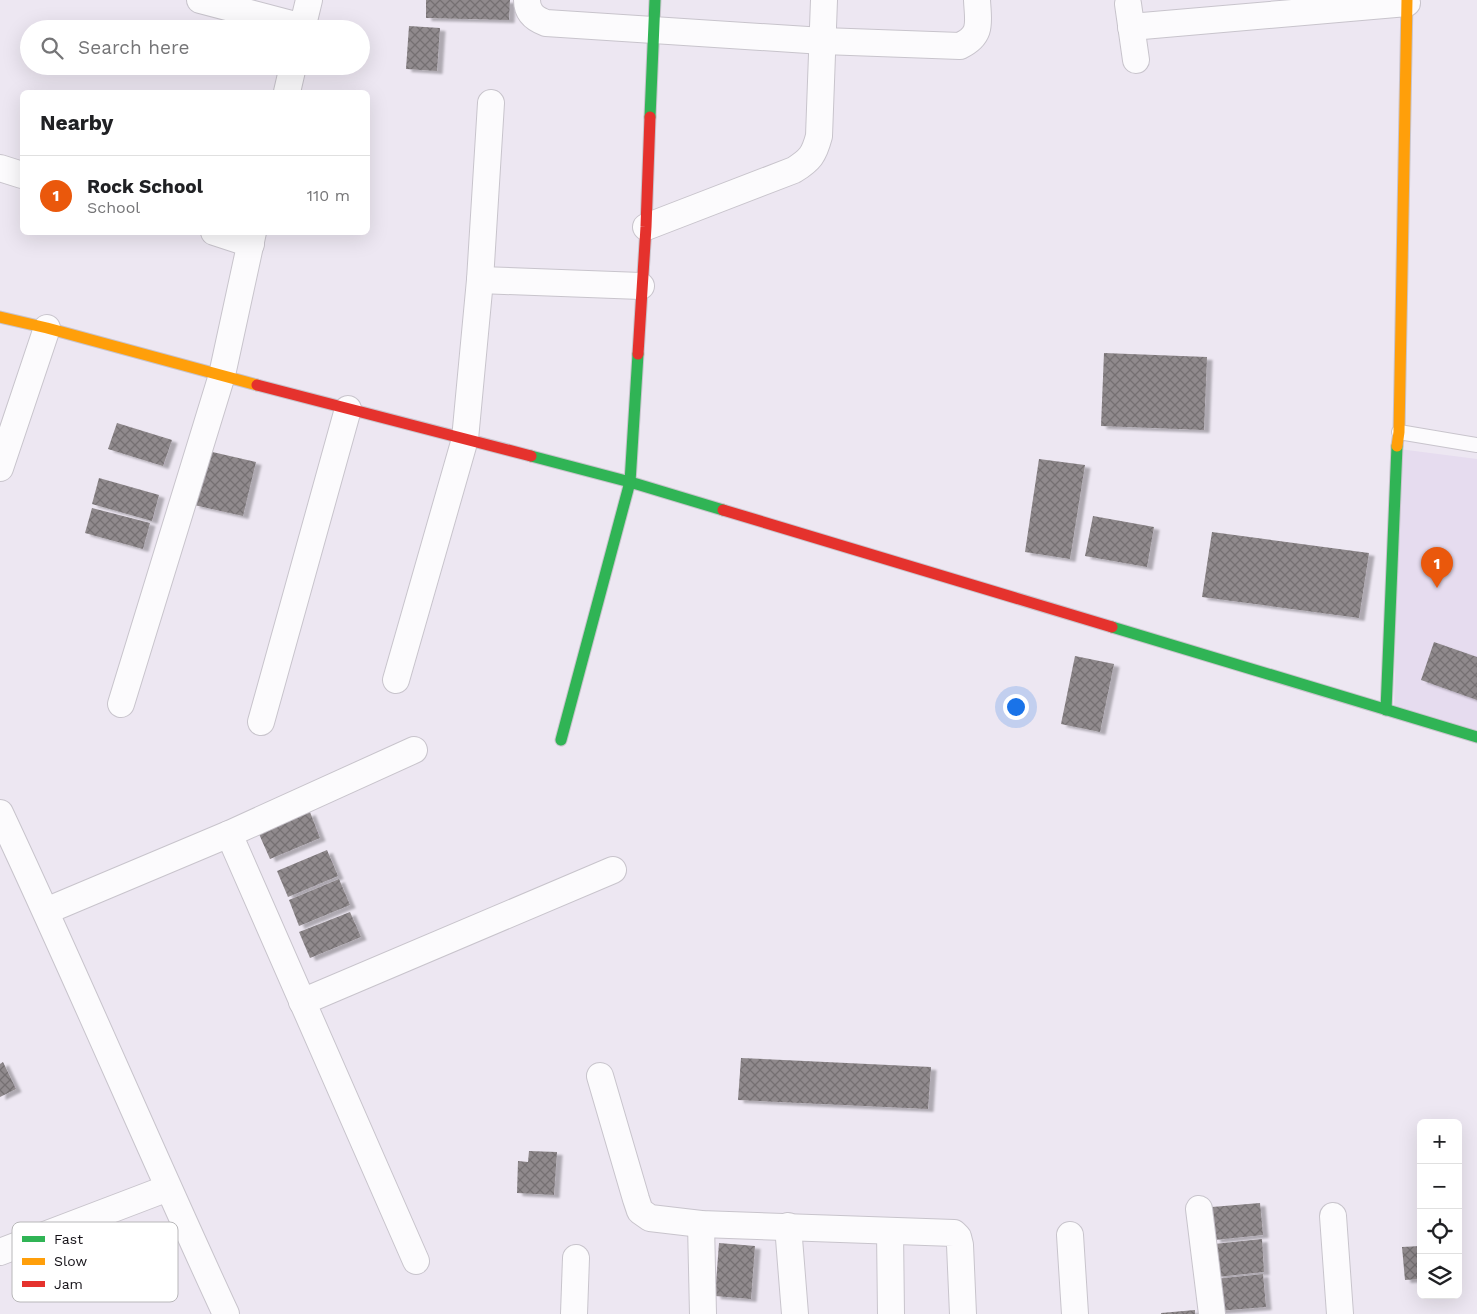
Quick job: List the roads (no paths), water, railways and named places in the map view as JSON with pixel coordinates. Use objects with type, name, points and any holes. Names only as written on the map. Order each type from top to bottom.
[{"type":"street","points":[[200,0],[273,20]]},
{"type":"street","points":[[304,20],[310,0]]},
{"type":"street","points":[[528,0],[527,6],[535,19],[546,23],[823,41],[960,46],[974,38],[978,30],[978,0]]},
{"type":"street","points":[[561,740],[630,482],[646,227],[655,0]]},
{"type":"street","points":[[646,227],[794,170],[807,162],[814,152],[819,136],[824,0]]},
{"type":"street","points":[[1136,60],[1129,15],[1407,1],[1400,432],[1396,456],[1386,710]]},
{"type":"street","points":[[287,90],[291,75]]},
{"type":"street","points":[[396,680],[465,439],[480,280],[491,103]]},
{"type":"street","points":[[0,168],[20,174]]},
{"type":"street","points":[[121,704],[222,375],[252,238],[233,235]]},
{"type":"street","points":[[480,280],[641,286]]},
{"type":"street","points":[[0,317],[630,482],[1477,737]]},
{"type":"street","points":[[0,468],[47,328]]},
{"type":"street","points":[[261,722],[348,409]]},
{"type":"street","points":[[46,911],[229,834],[414,750]]},
{"type":"street","points":[[0,813],[46,911],[168,1188],[226,1314]]},
{"type":"street","points":[[229,834],[416,1260]]},
{"type":"street","points":[[302,1002],[613,870]]},
{"type":"street","points":[[600,1076],[640,1211],[650,1218],[701,1224],[954,1233],[958,1237],[960,1245],[962,1314]]},
{"type":"street","points":[[79,1222],[168,1188]]},
{"type":"street","points":[[1199,1209],[1212,1314]]},
{"type":"street","points":[[1333,1216],[1340,1314]]},
{"type":"street","points":[[701,1224],[703,1314]]},
{"type":"street","points":[[788,1226],[795,1314]]},
{"type":"street","points":[[890,1231],[891,1314]]},
{"type":"street","points":[[1070,1235],[1075,1314]]},
{"type":"street","points":[[0,1252],[12,1247]]},
{"type":"street","points":[[574,1314],[576,1258]]},
{"type":"lane","points":[[1400,432],[1477,445]]},
{"type":"place","name":"Rock School","points":[[1437,588]]}]
